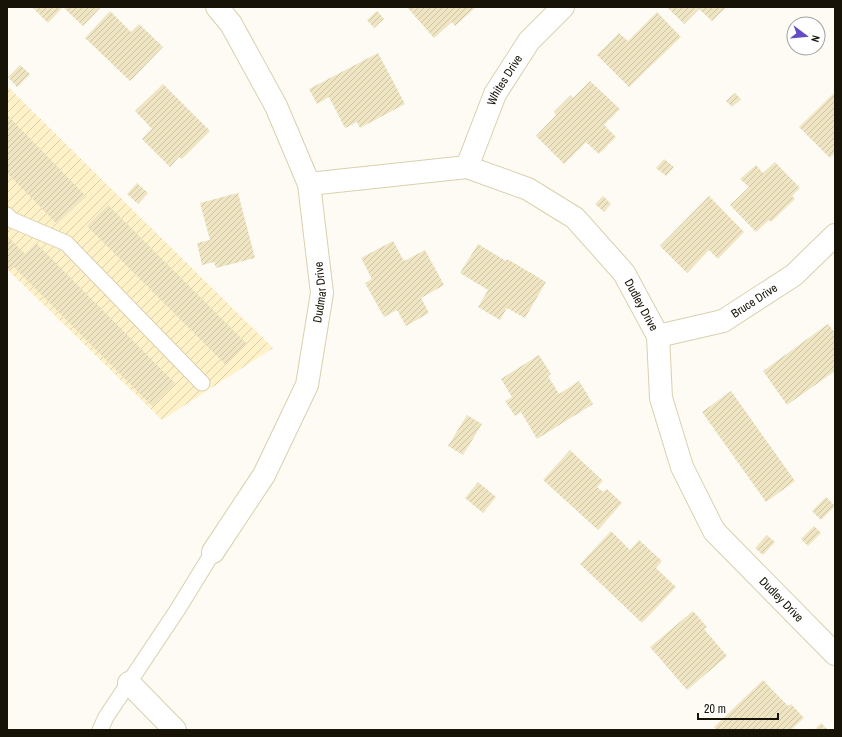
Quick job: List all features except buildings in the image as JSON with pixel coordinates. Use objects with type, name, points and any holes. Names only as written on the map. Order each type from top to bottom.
[{"type":"street","name":"Dudmar Drive","points":[[213,552],[264,475],[307,385],[322,293],[310,184],[276,106],[231,24],[217,7]]},
{"type":"street","name":"Whites Drive","points":[[467,167],[495,94],[529,41],[563,7]]},
{"type":"street","name":"Dudley Drive","points":[[310,184],[467,167],[528,189],[575,218],[624,273],[658,336],[661,398],[682,467],[714,531],[835,654]]},
{"type":"street","name":"Bruce Drive","points":[[658,336],[723,321],[794,275],[835,235]]},
{"type":"street","points":[[129,683],[175,730]]},
{"type":"lane","points":[[7,215],[12,220],[66,243],[202,383]]},
{"type":"lane","points":[[100,730],[106,717],[178,609],[213,552]]},
{"type":"shaded area","points":[[7,86],[273,348],[162,420],[7,269]]}]
